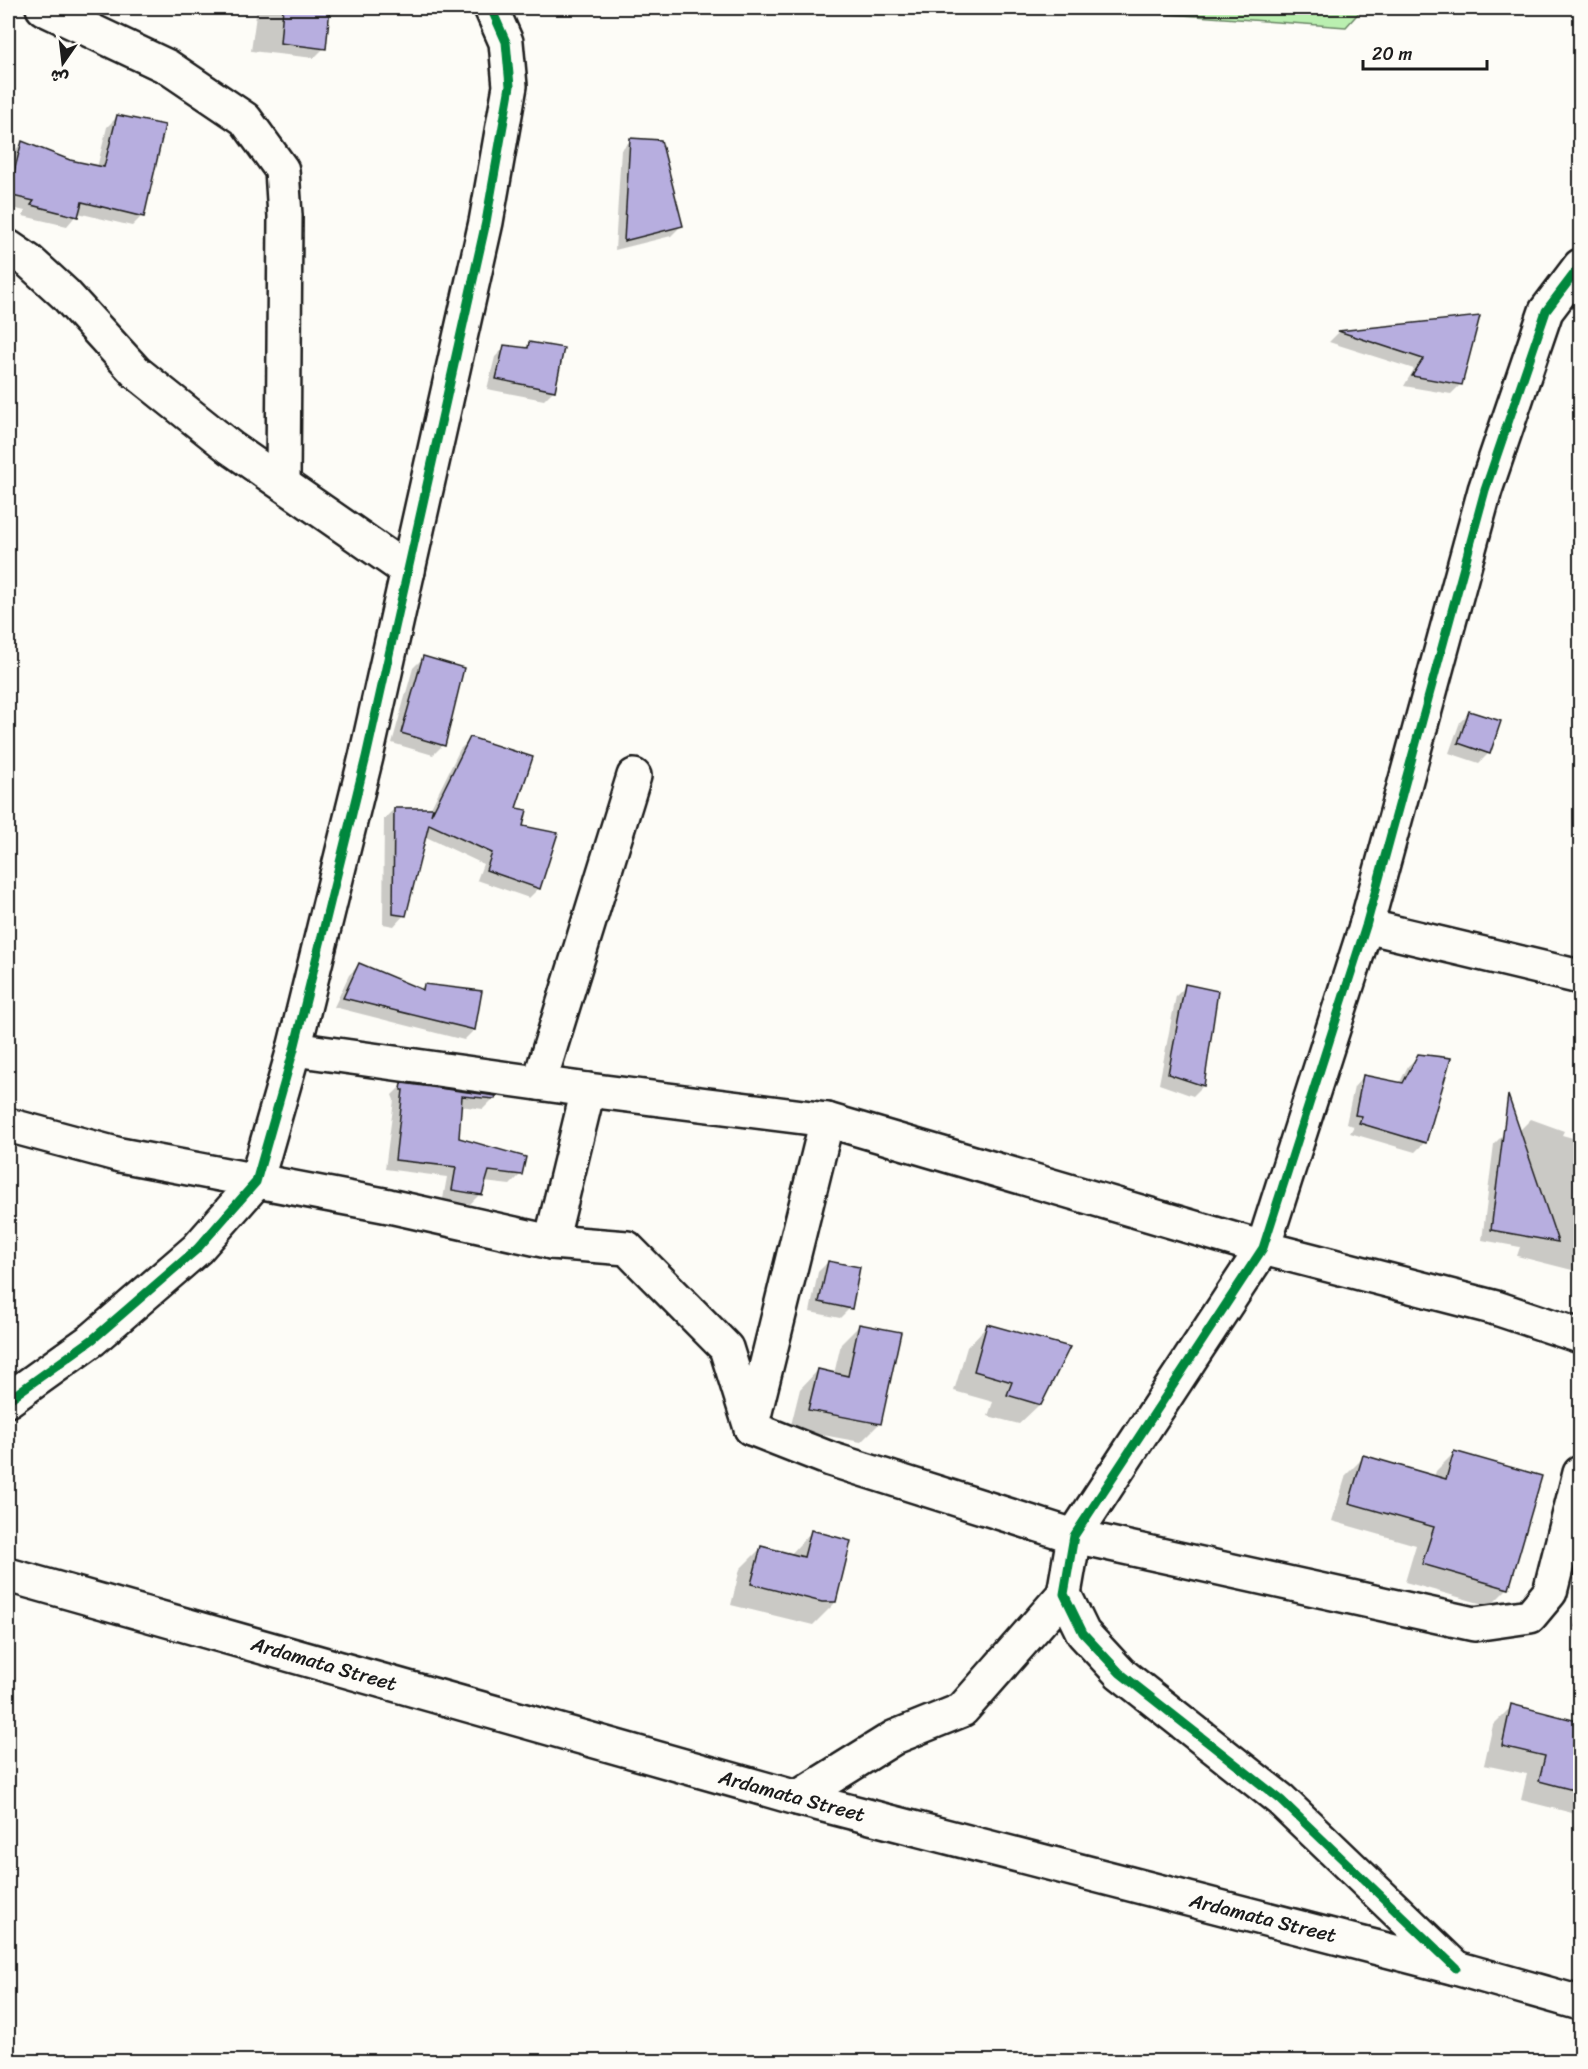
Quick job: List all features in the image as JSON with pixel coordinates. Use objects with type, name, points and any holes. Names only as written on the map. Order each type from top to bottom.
[{"type":"street","points":[[43,8],[168,67],[245,119],[282,170],[285,216],[283,481]]},
{"type":"street","points":[[8,1400],[93,1339],[188,1257],[256,1182],[294,1049],[408,570],[486,222],[510,86],[506,42],[491,8]]},
{"type":"street","points":[[8,247],[30,262],[65,294],[136,372],[231,448],[283,481],[408,570]]},
{"type":"street","points":[[797,1798],[895,1737],[962,1710],[1064,1594],[1074,1536],[1263,1248],[1366,926],[1485,490],[1546,310],[1581,266]]},
{"type":"street","points":[[539,1083],[634,776]]},
{"type":"street","points":[[1366,926],[1581,977]]},
{"type":"street","points":[[294,1049],[588,1090],[827,1120],[1263,1248],[1496,1308],[1581,1336]]},
{"type":"street","points":[[551,1242],[588,1090]]},
{"type":"street","points":[[751,1428],[827,1120]]},
{"type":"street","points":[[8,1125],[120,1155],[389,1206],[551,1242],[627,1248],[726,1348],[751,1428]]},
{"type":"street","points":[[751,1428],[830,1459],[1074,1536],[1474,1624],[1530,1616],[1550,1592],[1581,1473]]},
{"type":"street","name":"Ardamata Street","points":[[8,1575],[797,1798],[1456,1968],[1581,2004]]},
{"type":"street","points":[[1064,1594],[1083,1633],[1120,1673],[1281,1800],[1456,1968]]},
{"type":"green space","points":[[1086,8],[1363,8],[1346,27]]},
{"type":"building","points":[[283,8],[330,8],[326,49],[280,43]]},
{"type":"building","points":[[117,115],[165,125],[144,217],[82,202],[78,217],[31,205],[34,201],[8,195],[22,141],[70,160],[104,167]]},
{"type":"building","points":[[630,138],[661,140],[683,226],[624,241]]},
{"type":"building","points":[[1480,316],[1462,385],[1412,376],[1423,359],[1338,331]]},
{"type":"building","points":[[529,342],[564,348],[555,391],[496,379],[504,345],[528,348]]},
{"type":"building","points":[[423,656],[464,668],[445,746],[401,733]]},
{"type":"building","points":[[1469,711],[1501,721],[1490,754],[1458,743]]},
{"type":"building","points":[[470,737],[533,757],[516,808],[527,810],[523,826],[558,833],[540,889],[486,870],[492,853],[429,824],[406,916],[393,914],[394,808],[433,808],[431,815]]},
{"type":"building","points":[[359,963],[423,990],[424,984],[482,991],[475,1030],[343,998]]},
{"type":"building","points":[[1185,984],[1218,991],[1204,1086],[1168,1074]]},
{"type":"building","points":[[1418,1054],[1451,1058],[1426,1143],[1359,1123],[1362,1116],[1355,1115],[1363,1075],[1403,1083]]},
{"type":"building","points":[[402,1083],[496,1096],[495,1099],[462,1096],[459,1138],[526,1157],[522,1175],[489,1171],[482,1195],[452,1190],[456,1167],[395,1160]]},
{"type":"building","points":[[1508,1095],[1558,1242],[1491,1230]]},
{"type":"building","points":[[828,1261],[860,1267],[852,1309],[819,1302]]},
{"type":"building","points":[[859,1324],[901,1332],[881,1424],[808,1410],[818,1369],[848,1376]]},
{"type":"building","points":[[987,1324],[1070,1347],[1041,1405],[1007,1395],[1012,1382],[974,1371]]},
{"type":"building","points":[[1454,1451],[1542,1476],[1509,1589],[1422,1564],[1434,1527],[1349,1503],[1363,1455],[1446,1479]]},
{"type":"building","points":[[811,1530],[851,1541],[836,1602],[822,1602],[751,1584],[761,1546],[804,1557]]},
{"type":"building","points":[[1511,1704],[1581,1722],[1581,1792],[1539,1781],[1545,1756],[1502,1746]]},
{"type":"cycle path","points":[[8,1400],[93,1339],[197,1249],[256,1182],[294,1049],[366,757],[486,222],[510,86],[506,42],[491,8]]},
{"type":"cycle path","points":[[1456,1968],[1281,1800],[1120,1673],[1083,1633],[1064,1594],[1074,1536],[1263,1248],[1366,926],[1485,490],[1546,311],[1580,266]]}]
